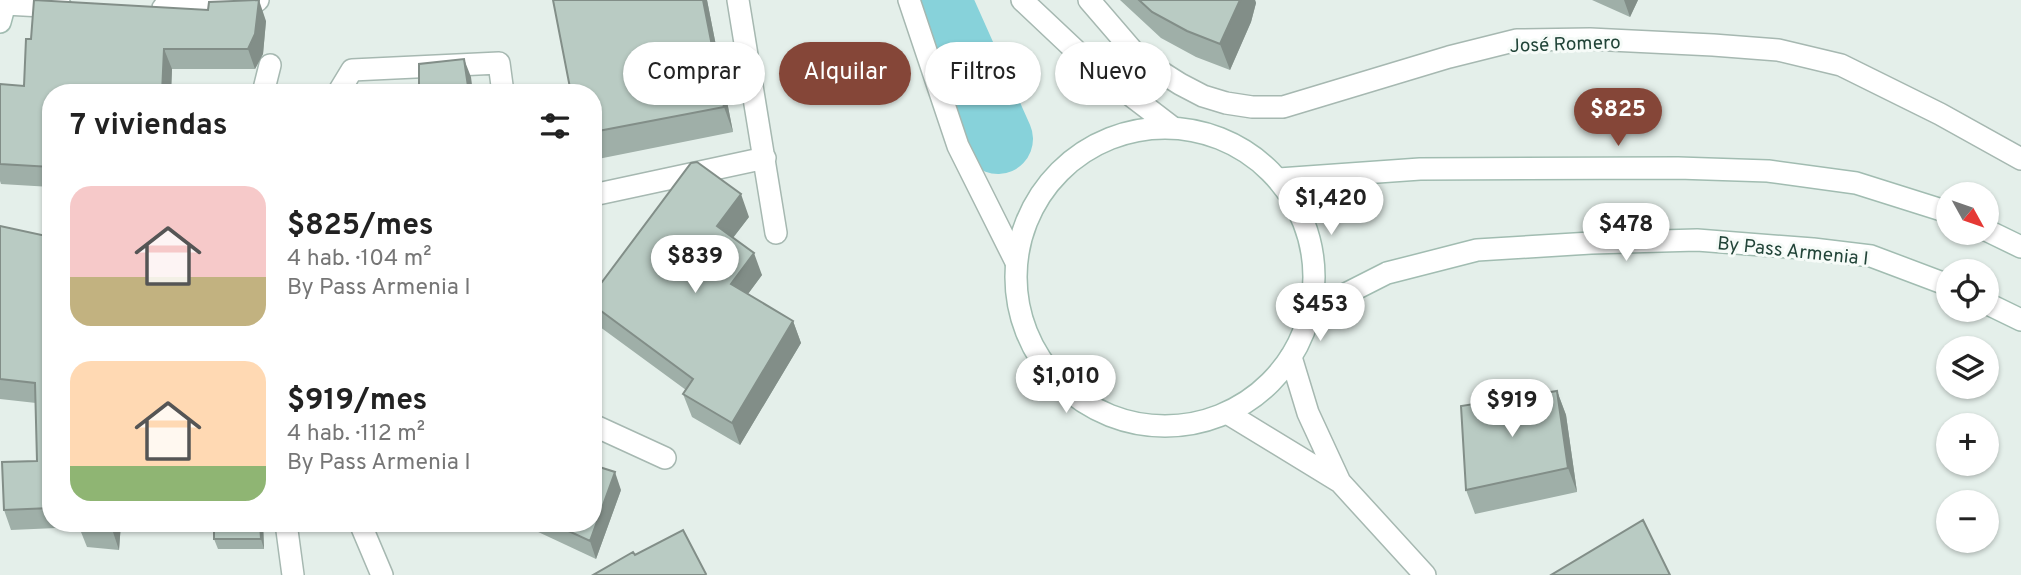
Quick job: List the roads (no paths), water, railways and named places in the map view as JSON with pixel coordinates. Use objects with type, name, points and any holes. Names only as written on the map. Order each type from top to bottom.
[{"type":"main road","points":[[142,8],[222,9],[258,0]]},
{"type":"main road","points":[[738,0],[776,233]]},
{"type":"main road","points":[[909,0],[958,145],[1016,262]]},
{"type":"main road","points":[[1022,0],[1091,65],[1172,127]]},
{"type":"main road","name":"José Romero","points":[[1088,0],[1139,58],[1203,96],[1226,103],[1252,107],[1283,107],[1449,57],[1517,40],[1590,39],[1713,45],[1778,50],[1841,65],[1940,114],[2021,159]]},
{"type":"main road","points":[[4,9],[76,7]]},
{"type":"main road","points":[[343,84],[352,69],[499,63],[502,84]]},
{"type":"main road","points":[[265,84],[270,65]]},
{"type":"main road","points":[[1172,127],[1202,132],[1231,142],[1257,158],[1279,180],[1295,203],[1307,228],[1313,256],[1314,284],[1310,312],[1291,357],[1263,389],[1227,413],[1184,426],[1139,425],[1097,411],[1060,385],[1033,349],[1017,307],[1016,262],[1027,218],[1051,180],[1086,150],[1096,145],[1127,132],[1172,127]]},
{"type":"main road","points":[[602,193],[765,158]]},
{"type":"main road","points":[[1279,180],[1420,169],[1678,168],[1768,171],[1856,183],[1936,208]]},
{"type":"main road","points":[[1999,236],[2021,247]]},
{"type":"main road","name":"By Pass Armenia I","points":[[1310,312],[1387,273],[1477,250],[1591,243],[1698,240],[1813,249],[1871,256],[1936,280]]},
{"type":"main road","points":[[1999,309],[2021,320]]},
{"type":"main road","points":[[1291,357],[1308,413],[1340,482]]},
{"type":"main road","points":[[1227,413],[1340,482],[1425,575]]},
{"type":"main road","points":[[602,429],[665,458]]},
{"type":"main road","points":[[287,532],[293,575]]},
{"type":"main road","points":[[364,532],[382,575]]},
{"type":"waterway","points":[[936,0],[998,139]]}]
